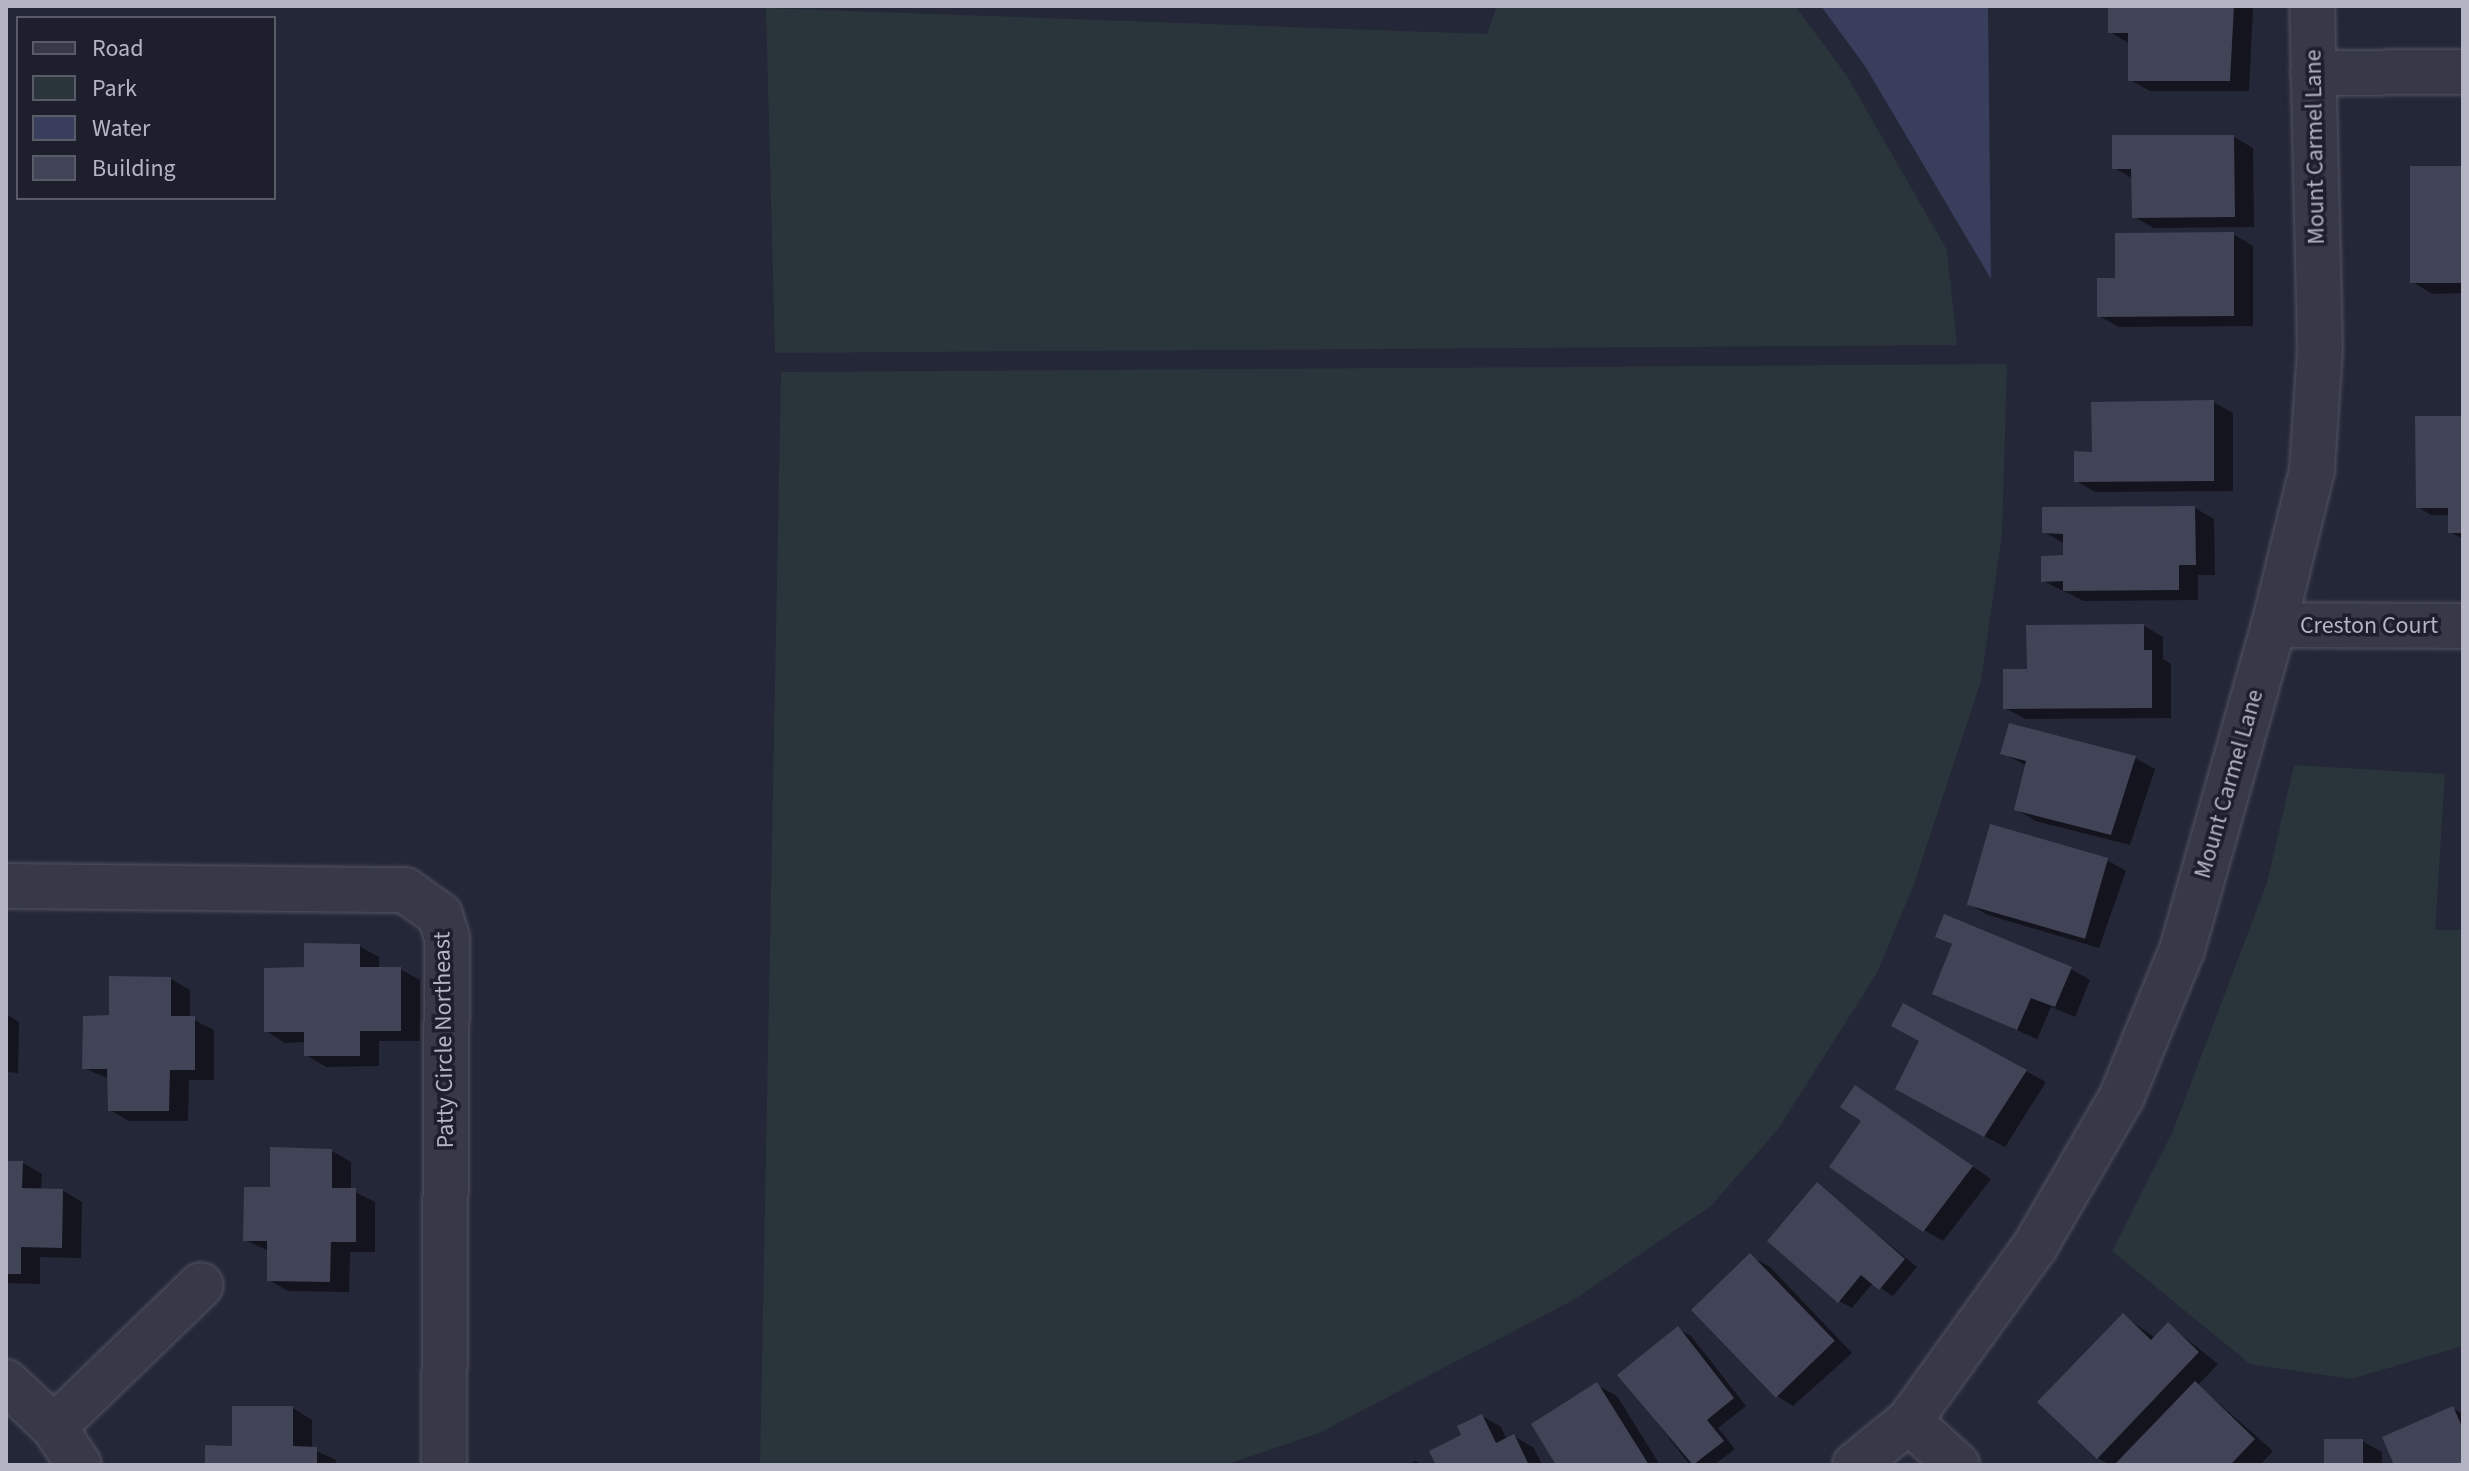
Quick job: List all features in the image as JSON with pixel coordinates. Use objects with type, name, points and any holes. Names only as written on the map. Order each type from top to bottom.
[{"type":"street","name":"Mount Carmel Lane","points":[[1855,1465],[1909,1421],[2034,1248],[2122,1096],[2182,950],[2274,625],[2312,470],[2320,351],[2312,6]]},
{"type":"street","points":[[2313,73],[2463,72]]},
{"type":"street","name":"Creston Court","points":[[2274,625],[2463,626]]},
{"type":"street","name":"Patty Circle Northeast","points":[[6,886],[405,890],[440,915],[447,938],[444,1465]]},
{"type":"street","points":[[54,1427],[201,1285]]},
{"type":"street","points":[[6,1382],[54,1427],[79,1465]]},
{"type":"street","points":[[1909,1421],[1957,1465]]},
{"type":"green space","points":[[1497,6],[1795,6],[1847,76],[1947,250],[1957,345],[775,353],[766,8],[1487,34]]},
{"type":"green space","points":[[2007,364],[2002,534],[1981,681],[1914,884],[1877,973],[1778,1129],[1712,1205],[1575,1299],[1319,1433],[1225,1465],[760,1465],[781,372]]},
{"type":"green space","points":[[2294,765],[2445,774],[2435,930],[2463,930],[2463,1346],[2351,1379],[2250,1364],[2112,1251],[2172,1133],[2267,883]]},
{"type":"water","points":[[1821,6],[1988,6],[1991,279],[1865,66]]},
{"type":"building","points":[[2108,6],[2234,6],[2230,81],[2128,81],[2128,33],[2108,33]]},
{"type":"building","points":[[2112,135],[2234,135],[2235,217],[2132,218],[2131,169],[2112,169]]},
{"type":"building","points":[[2410,166],[2463,166],[2463,283],[2410,283]]},
{"type":"building","points":[[2234,232],[2234,316],[2097,317],[2097,278],[2115,278],[2115,233]]},
{"type":"building","points":[[2214,400],[2214,481],[2074,482],[2074,451],[2092,452],[2091,402]]},
{"type":"building","points":[[2415,416],[2463,416],[2463,533],[2448,533],[2448,508],[2416,508]]},
{"type":"building","points":[[2195,506],[2196,565],[2179,565],[2179,590],[2063,591],[2063,581],[2041,582],[2041,556],[2063,555],[2063,534],[2042,533],[2042,507]]},
{"type":"building","points":[[2144,624],[2144,650],[2152,650],[2152,708],[2003,709],[2003,669],[2027,669],[2026,625]]},
{"type":"building","points":[[2009,723],[2136,756],[2111,835],[2014,810],[2026,761],[2000,754]]},
{"type":"building","points":[[1990,824],[2108,858],[2085,939],[1967,905]]},
{"type":"building","points":[[1944,914],[2072,967],[2055,1007],[2031,998],[2017,1030],[1932,994],[1952,944],[1935,937]]},
{"type":"building","points":[[304,943],[360,944],[360,967],[401,967],[401,1031],[360,1031],[360,1056],[304,1056],[304,1032],[264,1032],[264,968],[304,967]]},
{"type":"building","points":[[109,976],[171,977],[171,1016],[195,1016],[195,1070],[170,1070],[169,1111],[108,1111],[107,1069],[82,1069],[83,1016],[109,1015]]},
{"type":"building","points":[[1903,1003],[2027,1070],[1984,1137],[1895,1089],[1919,1041],[1891,1026]]},
{"type":"building","points":[[1855,1085],[1973,1166],[1923,1232],[1829,1167],[1861,1121],[1840,1107]]},
{"type":"building","points":[[270,1147],[332,1149],[332,1188],[356,1188],[356,1242],[331,1242],[330,1282],[267,1281],[267,1241],[243,1241],[244,1187],[270,1187]]},
{"type":"building","points":[[6,1161],[23,1161],[22,1188],[63,1189],[62,1248],[21,1247],[21,1274],[6,1274]]},
{"type":"building","points":[[1817,1182],[1905,1259],[1879,1290],[1861,1275],[1838,1303],[1767,1241]]},
{"type":"building","points":[[1750,1253],[1835,1341],[1776,1398],[1691,1310]]},
{"type":"building","points":[[2123,1313],[2151,1340],[2168,1322],[2199,1352],[2097,1459],[2037,1402]]},
{"type":"building","points":[[1678,1326],[1734,1398],[1707,1420],[1724,1441],[1693,1465],[1617,1375]]},
{"type":"building","points":[[2195,1381],[2255,1439],[2230,1465],[2114,1465]]},
{"type":"building","points":[[1597,1382],[1649,1465],[1556,1465],[1531,1424]]},
{"type":"building","points":[[232,1406],[293,1406],[293,1446],[317,1447],[317,1465],[205,1465],[205,1445],[232,1446]]},
{"type":"building","points":[[2453,1406],[2463,1429],[2463,1465],[2394,1465],[2382,1437]]},
{"type":"building","points":[[1482,1414],[1496,1443],[1514,1434],[1529,1465],[1436,1465],[1429,1451],[1461,1435],[1457,1426]]},
{"type":"building","points":[[2324,1439],[2363,1439],[2363,1465],[2324,1465]]}]
